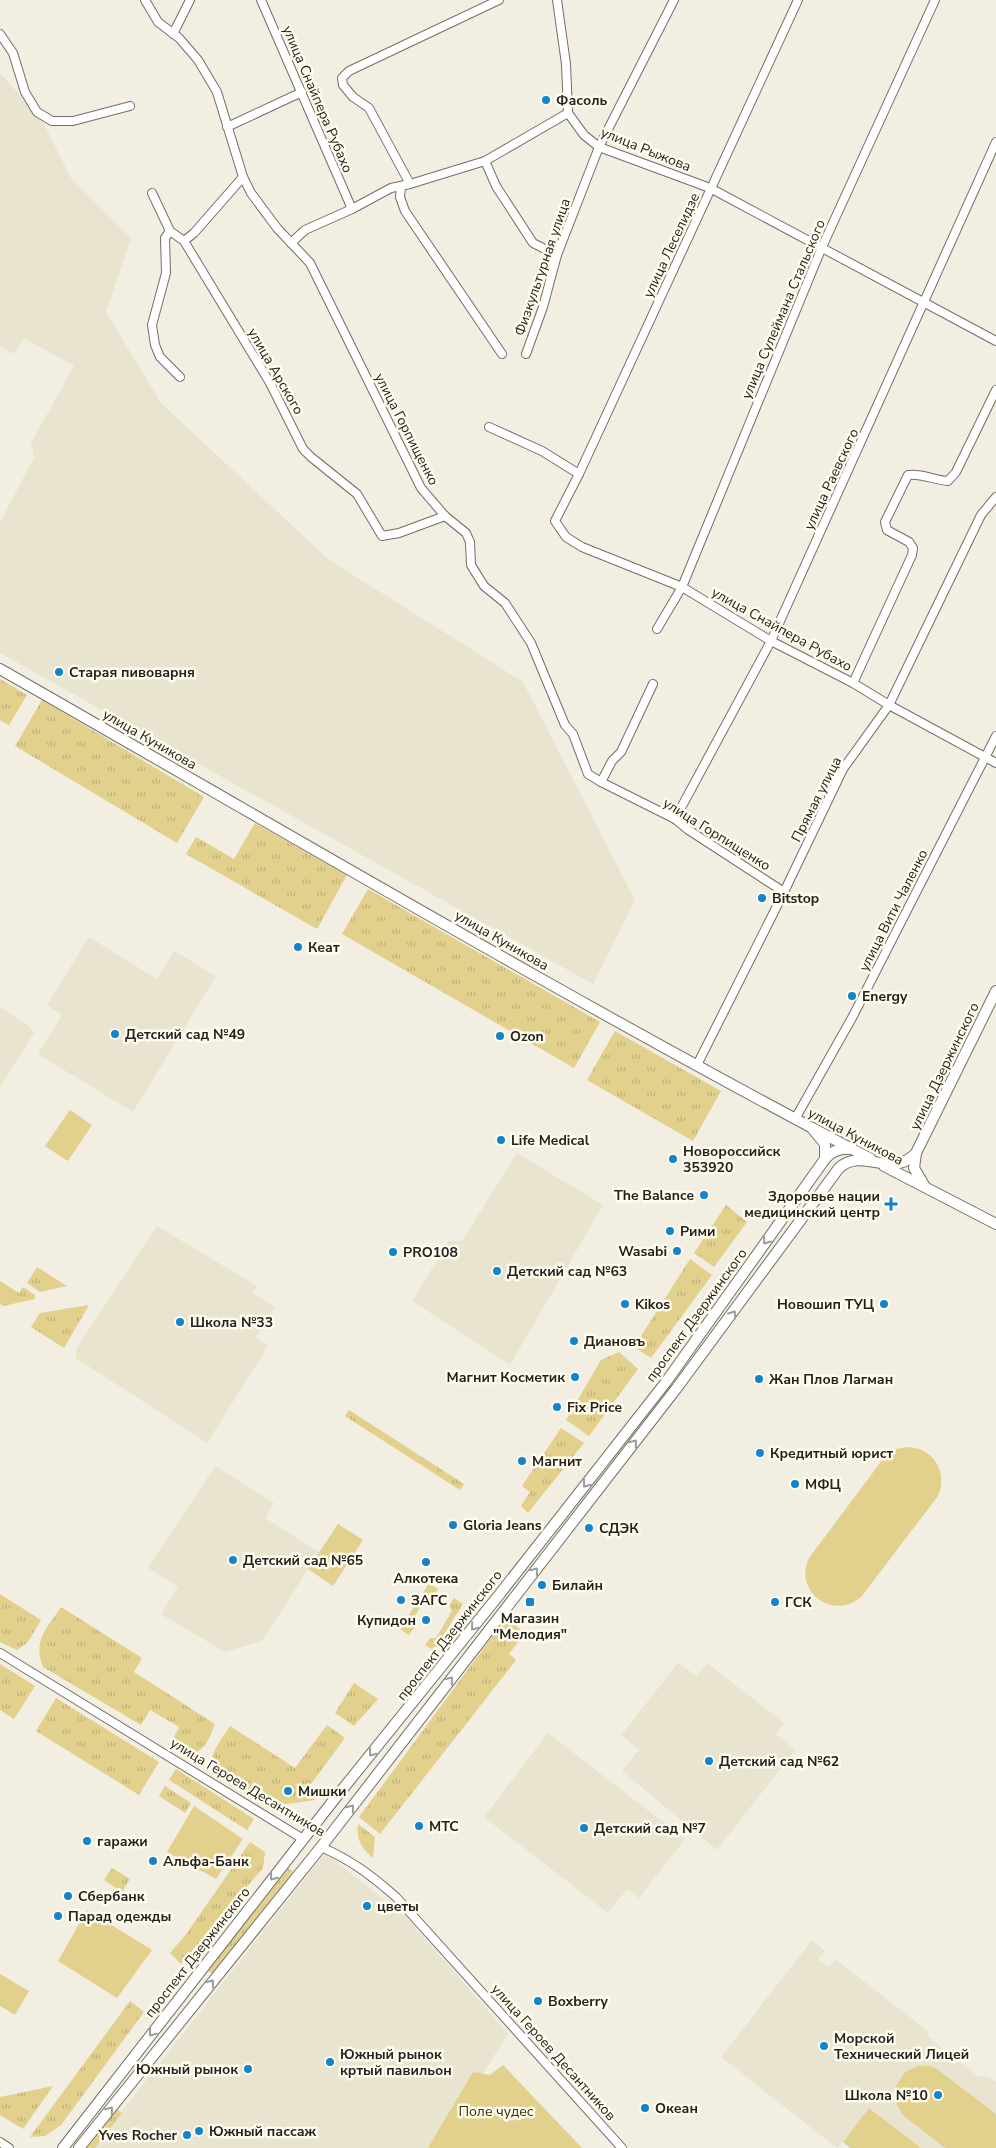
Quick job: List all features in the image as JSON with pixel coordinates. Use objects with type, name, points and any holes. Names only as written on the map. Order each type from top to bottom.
[{"type":"street","name":"улица Горпищенко","points":[[146,0],[158,22],[174,34],[198,60],[208,76],[217,92],[243,178],[251,193],[291,243],[310,263],[421,488],[445,516],[466,533],[470,542],[471,565],[484,586],[505,603],[531,643],[566,725],[573,734],[588,774],[675,819],[687,829],[784,892]]},
{"type":"street","points":[[174,34],[190,0]]},
{"type":"street","name":"улица Снайпера Рубахо","points":[[261,0],[352,209]]},
{"type":"street","points":[[410,184],[369,108],[353,97],[343,85],[342,78],[349,71],[499,0]]},
{"type":"street","points":[[291,243],[305,230],[352,209],[391,188],[485,161],[568,113],[566,64],[557,0]]},
{"type":"street","name":"Физкультурная улица","points":[[526,354],[543,307],[557,255],[599,147],[674,0]]},
{"type":"street","name":"улица Леселидзе","points":[[555,521],[579,474],[798,0]]},
{"type":"street","name":"улица Сулеймана Стальского","points":[[657,629],[682,587],[822,247],[935,0]]},
{"type":"street","points":[[0,34],[14,54],[25,92],[37,112],[52,122],[73,121],[130,106]]},
{"type":"street","points":[[227,127],[302,92]]},
{"type":"street","name":"улица Рыжова","points":[[568,113],[584,135],[599,147],[710,188],[996,341]]},
{"type":"street","name":"улица Раевского","points":[[675,819],[771,640],[996,142]]},
{"type":"street","points":[[485,161],[496,186],[533,243],[557,255]]},
{"type":"street","points":[[184,241],[194,233],[243,178]]},
{"type":"street","points":[[401,186],[400,197],[405,211],[502,354]]},
{"type":"street","name":"улица Арского","points":[[152,193],[170,231],[184,241],[270,384],[303,448],[311,457],[357,494],[382,536],[399,533],[445,516]]},
{"type":"street","points":[[170,231],[165,238],[166,273],[152,324],[155,345],[160,356],[180,376]]},
{"type":"street","points":[[853,683],[914,548],[909,542],[888,530],[885,522],[908,475],[916,473],[934,480],[948,481],[956,472],[996,390]]},
{"type":"street","points":[[489,427],[542,452],[579,474]]},
{"type":"street","name":"Прямая улица","points":[[697,1065],[843,769],[888,705],[981,515],[996,497]]},
{"type":"street","name":"улица Снайпера Рубахо","points":[[555,521],[566,537],[582,546],[682,587],[771,640],[853,683],[888,705],[996,763]]},
{"type":"street","name":"улица Куникова","points":[[0,669],[697,1065],[794,1119],[996,1224]]},
{"type":"street","points":[[602,782],[612,760],[621,752],[653,684]]},
{"type":"street","name":"улица Вити Чаленко","points":[[794,1119],[857,1008],[996,736]]},
{"type":"street","name":"улица Дзержинского","points":[[916,1153],[996,991]]},
{"type":"street","points":[[812,1128],[825,1144],[825,1159]]},
{"type":"street","points":[[835,1140],[841,1149],[842,1160],[839,1168]]},
{"type":"street","points":[[825,1159],[829,1154],[841,1149],[852,1149]]},
{"type":"street","points":[[839,1168],[851,1160],[897,1165],[909,1160],[916,1153]]},
{"type":"street","points":[[916,1153],[914,1168],[920,1181],[926,1188]]},
{"type":"street","name":"проспект Дзержинского","points":[[63,2148],[303,1839],[487,1611],[666,1382],[825,1159]]},
{"type":"street","name":"проспект Дзержинского","points":[[79,2148],[321,1847],[676,1389],[839,1168]]},
{"type":"street","points":[[666,1382],[676,1389]]},
{"type":"street","name":"улица Героев Десантников","points":[[0,1653],[303,1839],[346,1858],[367,1871],[396,1897],[622,2148]]},
{"type":"street","points":[[0,2142],[9,2148]]},
{"type":"shaded area","points":[[0,73],[42,120],[71,178],[131,238],[106,312],[161,403],[328,559],[523,682],[635,900],[593,984],[0,653],[0,523],[34,457],[31,443],[74,366],[24,338],[14,354],[0,346]]},
{"type":"shaded area","name":"Детский сад №49","points":[[89,937],[157,979],[174,951],[216,976],[133,1112],[38,1054],[62,1015],[47,1005]]},
{"type":"shaded area","points":[[0,1007],[30,1027],[34,1033],[0,1087]]},
{"type":"shaded area","name":"Детский сад №63","points":[[517,1153],[603,1205],[510,1365],[412,1301],[449,1241],[462,1241]]},
{"type":"shaded area","name":"Школа №33","points":[[157,1226],[257,1286],[253,1293],[275,1307],[256,1337],[268,1346],[207,1443],[76,1358],[76,1349]]},
{"type":"shaded area","name":"Детский сад №65","points":[[215,1466],[274,1503],[265,1518],[319,1552],[262,1641],[225,1652],[161,1614],[178,1587],[148,1568]]},
{"type":"shaded area","name":"Детский сад №62","points":[[678,1663],[697,1676],[707,1663],[784,1723],[776,1734],[795,1750],[717,1850],[622,1771],[639,1750],[621,1735]]},
{"type":"shaded area","name":"Детский сад №7","points":[[548,1733],[685,1839],[639,1898],[627,1889],[608,1913],[484,1817]]},
{"type":"shaded area","name":"Южный рынок","points":[[325,1853],[405,1916],[508,2033],[438,2148],[93,2148]]},
{"type":"shaded area","name":"Морской Технический Лицей","points":[[812,1940],[825,1951],[818,1960],[828,1967],[835,1959],[929,2032],[927,2035],[947,2053],[946,2056],[955,2064],[958,2061],[978,2076],[989,2077],[996,2082],[996,2148],[920,2148],[870,2108],[837,2148],[721,2057]]},
{"type":"green space","points":[[0,679],[27,695],[9,725],[0,720]]},
{"type":"green space","points":[[42,700],[204,797],[177,843],[15,746]]},
{"type":"green space","points":[[255,823],[347,875],[317,929],[186,854],[196,837],[234,859]]},
{"type":"green space","points":[[368,889],[600,1022],[574,1068],[342,934]]},
{"type":"green space","points":[[615,1031],[721,1091],[693,1141],[587,1080]]},
{"type":"green space","points":[[70,1110],[92,1125],[68,1161],[45,1146]]},
{"type":"green space","points":[[726,1205],[747,1222],[714,1267],[694,1253]]},
{"type":"green space","points":[[690,1259],[712,1275],[651,1358],[634,1347]]},
{"type":"green space","points":[[37,1267],[67,1286],[40,1292],[27,1283]]},
{"type":"green space","points":[[0,1281],[19,1293],[23,1287],[35,1295],[35,1299],[3,1306],[0,1304]]},
{"type":"green space","points":[[89,1305],[64,1348],[31,1327],[40,1313]]},
{"type":"green space","points":[[619,1352],[638,1369],[589,1436],[566,1420],[601,1360]]},
{"type":"green space","points":[[349,1410],[464,1484],[460,1490],[345,1416]]},
{"type":"green space","points":[[561,1428],[584,1443],[528,1513],[521,1506],[530,1492],[522,1486]]},
{"type":"green space","points":[[909,1447],[925,1452],[937,1464],[941,1479],[938,1496],[861,1597],[850,1604],[839,1606],[828,1604],[818,1599],[811,1592],[806,1582],[805,1570],[809,1558],[883,1459],[896,1449]]},
{"type":"green space","points":[[338,1524],[363,1540],[333,1586],[308,1569]]},
{"type":"green space","points":[[429,1583],[438,1589],[434,1596],[427,1596],[411,1622],[414,1628],[409,1635],[400,1629]]},
{"type":"green space","points":[[0,1594],[41,1620],[28,1642],[17,1650],[0,1642]]},
{"type":"green space","points":[[454,1598],[463,1604],[434,1650],[425,1645],[430,1638],[436,1638],[452,1611],[449,1606]]},
{"type":"green space","points":[[61,1607],[142,1658],[134,1672],[215,1724],[204,1746],[192,1754],[172,1741],[179,1727],[150,1710],[141,1725],[43,1667],[39,1649],[40,1642],[46,1629]]},
{"type":"green space","points":[[506,1618],[525,1633],[509,1654],[516,1660],[380,1834],[359,1817]]},
{"type":"green space","points":[[0,1664],[35,1686],[14,1719],[0,1710]]},
{"type":"green space","points":[[354,1683],[378,1699],[354,1726],[335,1713]]},
{"type":"green space","points":[[56,1698],[159,1762],[139,1795],[36,1731]]},
{"type":"green space","points":[[327,1725],[345,1738],[305,1792],[316,1800],[279,1805],[266,1802],[214,1771],[212,1759],[214,1753],[230,1726],[295,1768]]},
{"type":"green space","points":[[176,1769],[254,1819],[247,1830],[169,1780]]},
{"type":"green space","points":[[165,1786],[191,1803],[185,1813],[159,1796]]},
{"type":"green space","points":[[194,1806],[243,1839],[216,1879],[167,1852]]},
{"type":"green space","points":[[358,1824],[375,1837],[373,1858],[360,1843]]},
{"type":"green space","points":[[250,1842],[265,1852],[263,1868],[181,1964],[170,1953],[187,1933]]},
{"type":"green space","points":[[112,1868],[130,1879],[122,1892],[104,1880]]},
{"type":"green space","points":[[288,1868],[293,1872],[213,1974],[207,1970]]},
{"type":"green space","points":[[87,1910],[152,1950],[117,1998],[58,1961]]},
{"type":"green space","points":[[0,1974],[29,1991],[15,2015],[0,2006]]},
{"type":"green space","points":[[130,2001],[144,2012],[61,2125],[45,2136],[30,2137]]},
{"type":"green space","name":"Поле чудес","points":[[503,2065],[582,2148],[428,2148],[473,2072],[490,2075]]},
{"type":"green space","points":[[918,2066],[929,2066],[937,2069],[996,2114],[996,2148],[945,2148],[903,2115],[896,2103],[896,2086],[905,2072]]},
{"type":"green space","points":[[53,2086],[23,2129],[0,2115],[0,2097]]},
{"type":"green space","points":[[869,2108],[920,2148],[850,2148],[843,2142]]},
{"type":"green space","points":[[117,2109],[122,2113],[95,2148],[87,2148]]},
{"type":"place","name":"Фасоль","points":[[546,100]]},
{"type":"place","name":"Старая пивоварня","points":[[59,672]]},
{"type":"place","name":"Bitstop","points":[[762,898]]},
{"type":"place","name":"Кеат","points":[[298,947]]},
{"type":"place","name":"Energy","points":[[852,996]]},
{"type":"place","name":"Детский сад №49","points":[[115,1034]]},
{"type":"place","name":"Ozon","points":[[500,1036]]},
{"type":"place","name":"Life Medical","points":[[501,1140]]},
{"type":"place","name":"Новороссийск 353920","points":[[673,1159]]},
{"type":"place","name":"The Balance","points":[[704,1195]]},
{"type":"place","name":"Здоровье нации медицинский центр","points":[[891,1204]]},
{"type":"place","name":"Рими","points":[[670,1231]]},
{"type":"place","name":"Wasabi","points":[[677,1251]]},
{"type":"place","name":"PRO108","points":[[393,1252]]},
{"type":"place","name":"Детский сад №63","points":[[497,1271]]},
{"type":"place","name":"Kikos","points":[[625,1304]]},
{"type":"place","name":"Новошип ТУЦ","points":[[884,1304]]},
{"type":"place","name":"Школа №33","points":[[180,1322]]},
{"type":"place","name":"Диановъ","points":[[574,1341]]},
{"type":"place","name":"Магнит Косметик","points":[[575,1377]]},
{"type":"place","name":"Жан Плов Лагман","points":[[759,1379]]},
{"type":"place","name":"Fix Price","points":[[557,1407]]},
{"type":"place","name":"Кредитный юрист","points":[[760,1453]]},
{"type":"place","name":"Магнит","points":[[522,1461]]},
{"type":"place","name":"МФЦ","points":[[795,1484]]},
{"type":"place","name":"Gloria Jeans","points":[[453,1525]]},
{"type":"place","name":"СДЭК","points":[[589,1528]]},
{"type":"place","name":"Детский сад №65","points":[[233,1560]]},
{"type":"place","name":"Алкотека","points":[[426,1562]]},
{"type":"place","name":"Билайн","points":[[542,1585]]},
{"type":"place","name":"ЗАГС","points":[[401,1600]]},
{"type":"place","name":"Магазин \"Мелодия\"","points":[[530,1602]]},
{"type":"place","name":"ГСК","points":[[775,1602]]},
{"type":"place","name":"Купидон","points":[[426,1620]]},
{"type":"place","name":"Детский сад №62","points":[[709,1761]]},
{"type":"place","name":"Мишки","points":[[288,1791]]},
{"type":"place","name":"МТС","points":[[419,1826]]},
{"type":"place","name":"Детский сад №7","points":[[584,1828]]},
{"type":"place","name":"гаражи","points":[[87,1841]]},
{"type":"place","name":"Альфа-Банк","points":[[153,1861]]},
{"type":"place","name":"Сбербанк","points":[[68,1896]]},
{"type":"place","name":"цветы","points":[[367,1906]]},
{"type":"place","name":"Парад одежды","points":[[58,1916]]},
{"type":"place","name":"Boxberry","points":[[538,2001]]},
{"type":"place","name":"Морской Технический Лицей","points":[[824,2046]]},
{"type":"place","name":"Южный рынок кртый павильон","points":[[330,2062]]},
{"type":"place","name":"Южный рынок","points":[[248,2069]]},
{"type":"place","name":"Школа №10","points":[[938,2095]]},
{"type":"place","name":"Океан","points":[[645,2108]]},
{"type":"place","name":"Южный пассаж","points":[[199,2131]]},
{"type":"place","name":"Yves Rocher","points":[[187,2135]]}]
